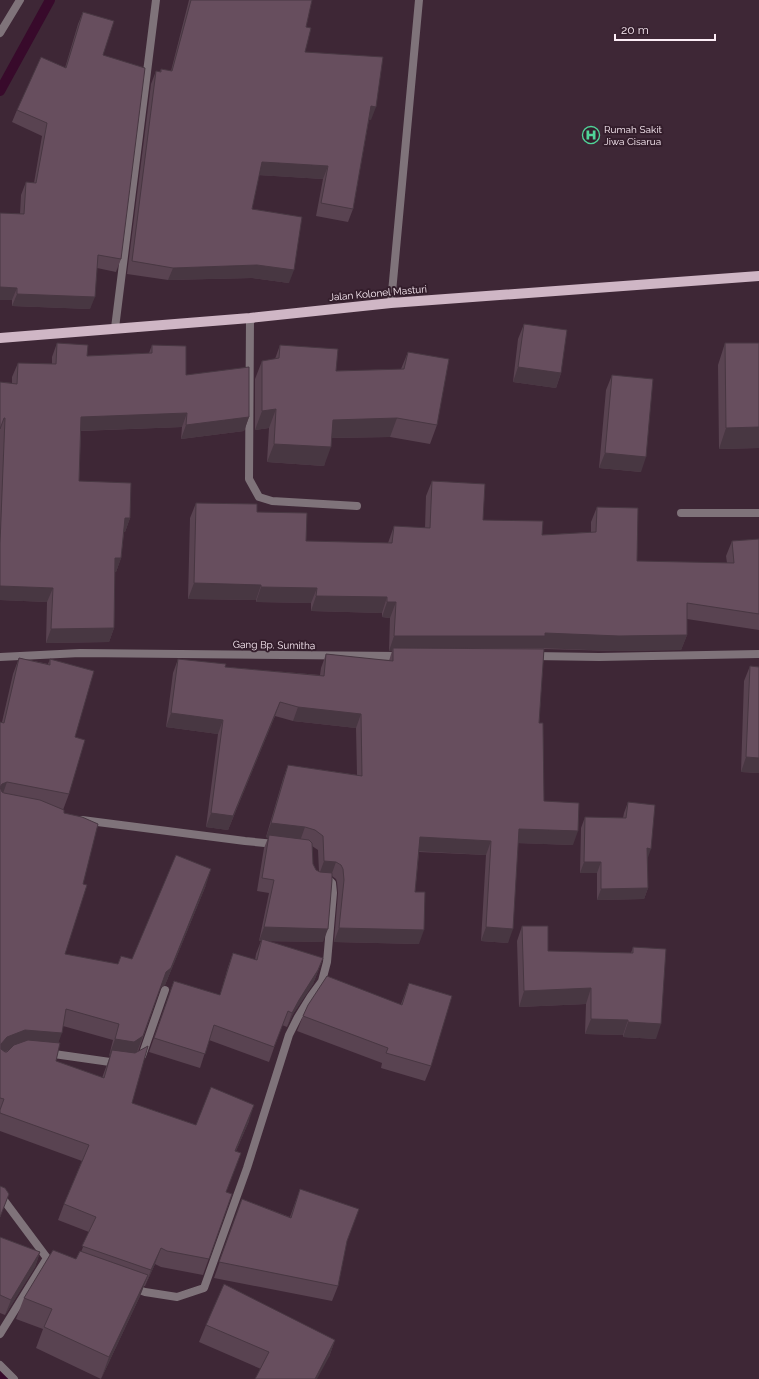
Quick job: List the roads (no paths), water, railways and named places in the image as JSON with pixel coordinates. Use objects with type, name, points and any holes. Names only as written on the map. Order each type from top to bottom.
[{"type":"main road","name":"Jalan Kolonel Masturi","points":[[0,338],[250,318],[391,303],[759,276]]},
{"type":"street","points":[[0,34],[20,0]]},
{"type":"street","points":[[115,328],[156,0]]},
{"type":"street","points":[[391,303],[419,0]]},
{"type":"street","points":[[250,318],[249,479],[259,496],[272,501],[357,506]]},
{"type":"street","points":[[681,512],[759,512]]},
{"type":"street","name":"Gang Bp. Sumitha","points":[[0,656],[80,653],[411,656]]},
{"type":"street","points":[[525,656],[600,657],[759,654]]},
{"type":"street","points":[[75,819],[245,842],[283,845]]},
{"type":"street","points":[[124,1285],[145,1292],[177,1297],[204,1288],[248,1168],[289,1035],[298,1017],[322,981],[327,962],[333,893],[332,883],[330,881],[316,880],[314,877]]},
{"type":"street","points":[[42,1053],[132,1063],[142,1056],[165,990]]},
{"type":"street","points":[[0,1195],[47,1258],[68,1265]]},
{"type":"street","points":[[0,1334],[47,1258]]},
{"type":"street","points":[[0,1365],[14,1379]]},
{"type":"waterway","points":[[0,91],[50,0]]},
{"type":"waterway","points":[[0,1373],[6,1379]]},
{"type":"place","name":"Rumah Sakit Jiwa Cisarua","points":[[591,135]]}]
